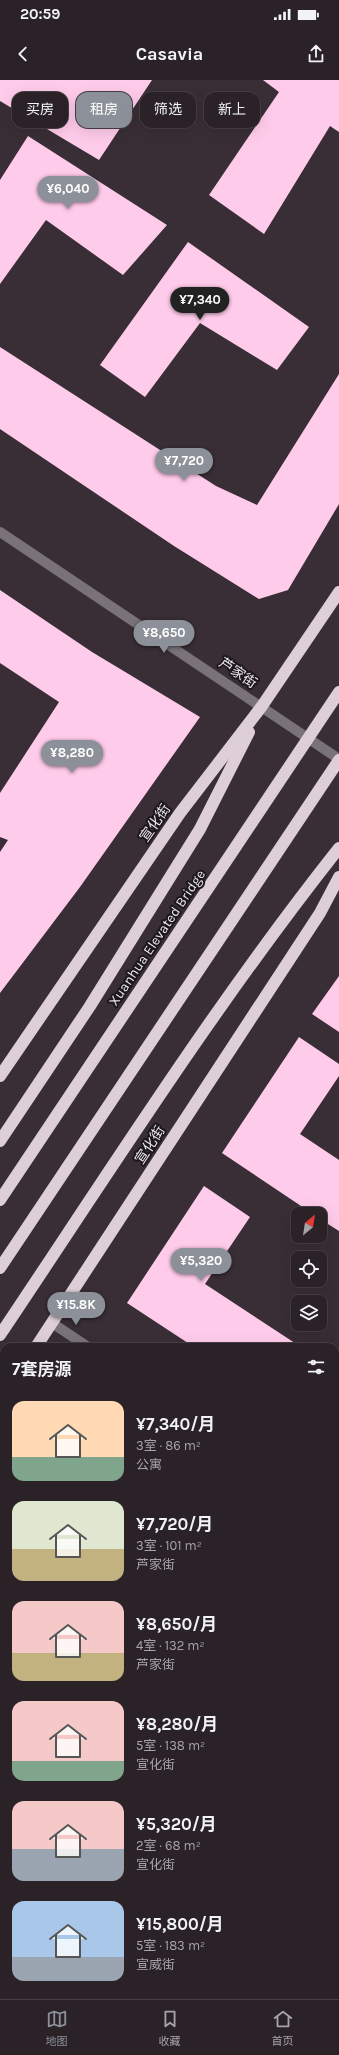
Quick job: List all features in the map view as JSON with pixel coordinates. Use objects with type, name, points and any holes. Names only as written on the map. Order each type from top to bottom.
[{"type":"highway","name":"宣化街","points":[[0,1076],[180,813],[262,706],[339,592]]},
{"type":"highway","name":"Xuanhua Elevated Bridge","points":[[0,1200],[339,692]]},
{"type":"highway","points":[[0,1141],[90,1006],[200,829],[262,706]]},
{"type":"highway","points":[[0,1268],[339,760]]},
{"type":"highway","points":[[0,1335],[182,1064],[297,900],[339,848]]},
{"type":"highway","name":"宣化街","points":[[39,1343],[320,913],[339,877]]},
{"type":"street","name":"芦家街","points":[[0,532],[262,706],[339,760]]},
{"type":"street","points":[[52,1323],[82,1343]]},
{"type":"building","points":[[0,80],[152,80],[144,92],[140,92],[140,98],[132,110],[132,92],[76,92],[76,128],[120,128],[99,160],[45,128],[68,128],[68,92],[12,92],[12,108],[0,101]]},
{"type":"building","points":[[263,80],[339,80],[339,132],[330,126],[264,234],[209,195],[255,128],[260,128],[260,120],[279,92]]},
{"type":"building","points":[[28,136],[167,225],[123,275],[46,220],[0,284],[0,180]]},
{"type":"building","points":[[188,242],[309,327],[277,370],[200,323],[145,397],[100,365]]},
{"type":"building","points":[[0,347],[216,486],[257,505],[339,374],[339,504],[288,590],[259,599],[174,546],[0,429]]},
{"type":"building","points":[[0,590],[92,652],[200,717],[80,887],[0,993],[0,852],[8,840],[0,837],[0,793],[59,702],[0,663]]},
{"type":"building","points":[[339,976],[339,1032],[312,1014]]},
{"type":"building","points":[[299,1037],[339,1064],[339,1076],[300,1134],[339,1160],[339,1231],[327,1223],[327,1207],[303,1207],[222,1153]]},
{"type":"building","points":[[204,1186],[250,1217],[205,1284],[295,1343],[188,1343],[127,1303]]}]
